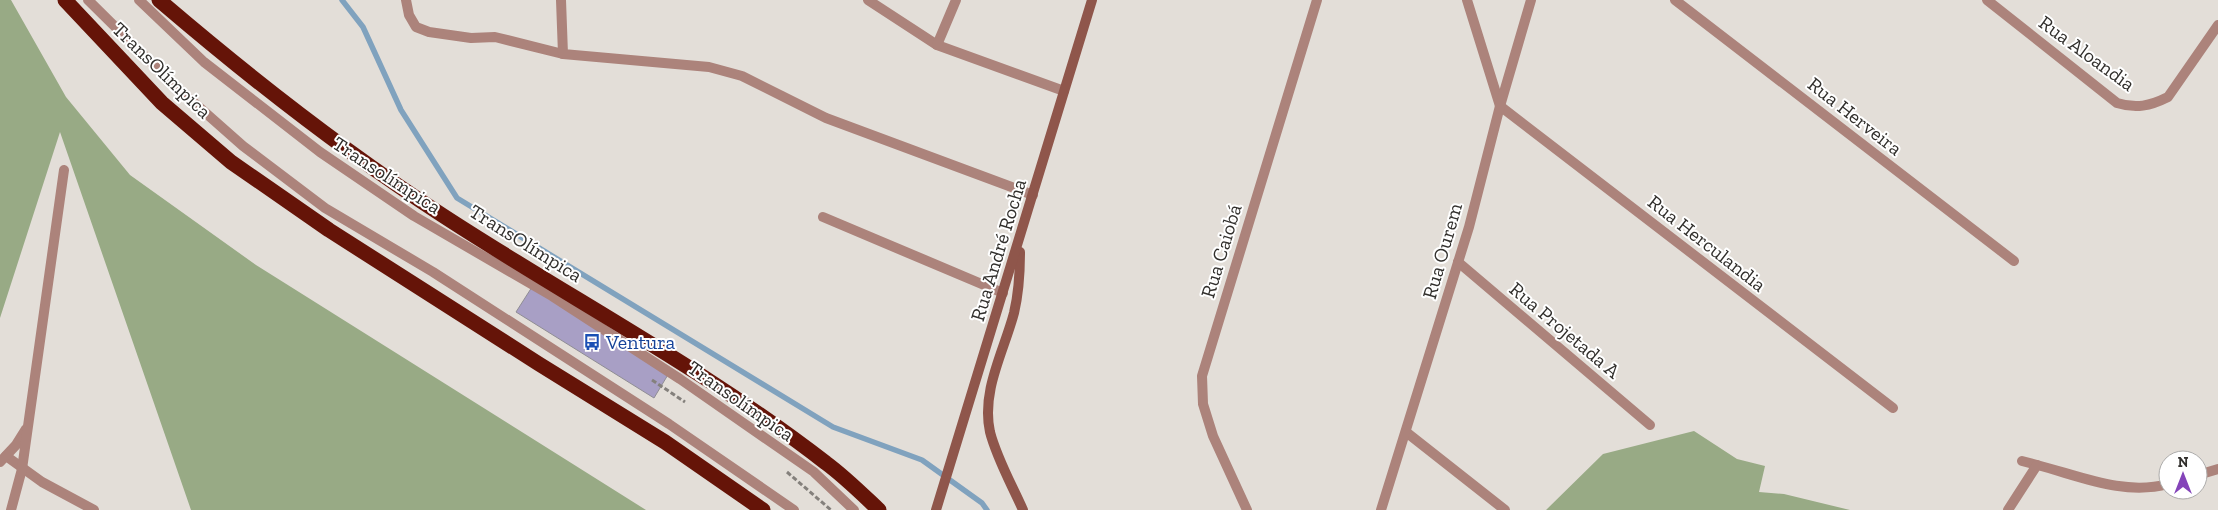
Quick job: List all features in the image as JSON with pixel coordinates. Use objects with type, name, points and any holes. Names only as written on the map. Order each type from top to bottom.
[{"type":"highway","name":"TransOlímpica","points":[[65,0],[162,103],[231,162],[329,230],[665,442],[763,510]]},
{"type":"highway","name":"TransOlímpica","points":[[159,0],[239,68],[339,145],[441,215],[669,355],[768,420],[828,464],[879,510]]},
{"type":"main road","name":"Rua André Rocha","points":[[938,505],[1092,0]]},
{"type":"main road","points":[[1020,239],[1019,290],[993,378],[988,406],[990,432],[1023,510]]},
{"type":"street","name":"Transolímpica","points":[[88,0],[174,85],[243,146],[325,208],[433,272],[669,424],[794,510]]},
{"type":"street","name":"Transolímpica","points":[[139,0],[204,62],[320,152],[414,216],[552,296],[680,379],[814,472],[854,510]]},
{"type":"street","points":[[406,0],[409,15],[416,27],[429,32],[471,38],[496,37],[563,54],[709,67],[742,76],[826,118],[1033,195]]},
{"type":"street","points":[[561,0],[563,54]]},
{"type":"street","points":[[868,0],[937,45],[1064,91]]},
{"type":"street","points":[[937,45],[956,0]]},
{"type":"street","name":"Rua Caiobá","points":[[1247,510],[1213,436],[1203,404],[1202,376],[1317,0]]},
{"type":"street","points":[[1467,0],[1500,106]]},
{"type":"street","name":"Rua Ourem","points":[[1381,510],[1469,227],[1500,106],[1531,0]]},
{"type":"street","name":"Rua Herveira","points":[[1675,0],[2014,261]]},
{"type":"street","name":"Rua Aloandia","points":[[1987,0],[2118,102],[2131,108],[2156,104],[2168,97],[2218,25]]},
{"type":"street","name":"Rua Herculandia","points":[[1500,106],[1893,408]]},
{"type":"street","points":[[11,510],[22,469],[64,170]]},
{"type":"street","points":[[822,217],[1003,293]]},
{"type":"street","name":"Rua Projetada A","points":[[1458,262],[1650,424]]},
{"type":"street","points":[[28,426],[16,445],[3,459],[94,510]]},
{"type":"street","points":[[1406,432],[1505,510]]},
{"type":"street","points":[[2022,461],[2119,487],[2151,488],[2158,486]]},
{"type":"street","points":[[2008,510],[2037,465]]},
{"type":"path","points":[[652,380],[686,402]]},
{"type":"path","points":[[783,469],[831,510]]},
{"type":"green space","points":[[0,0],[11,0],[66,97],[130,175],[256,265],[646,510],[191,510],[60,132],[0,318]]},
{"type":"green space","points":[[1694,431],[1737,459],[1765,466],[1759,492],[1784,494],[1850,510],[1546,510],[1603,454]]},
{"type":"building","name":"Ventura","points":[[532,287],[669,373],[654,398],[516,312]]},
{"type":"waterway","points":[[342,0],[363,27],[401,110],[457,198],[833,427],[922,460],[982,503],[987,510]]},
{"type":"place","name":"Ventura","points":[[592,342]]}]
